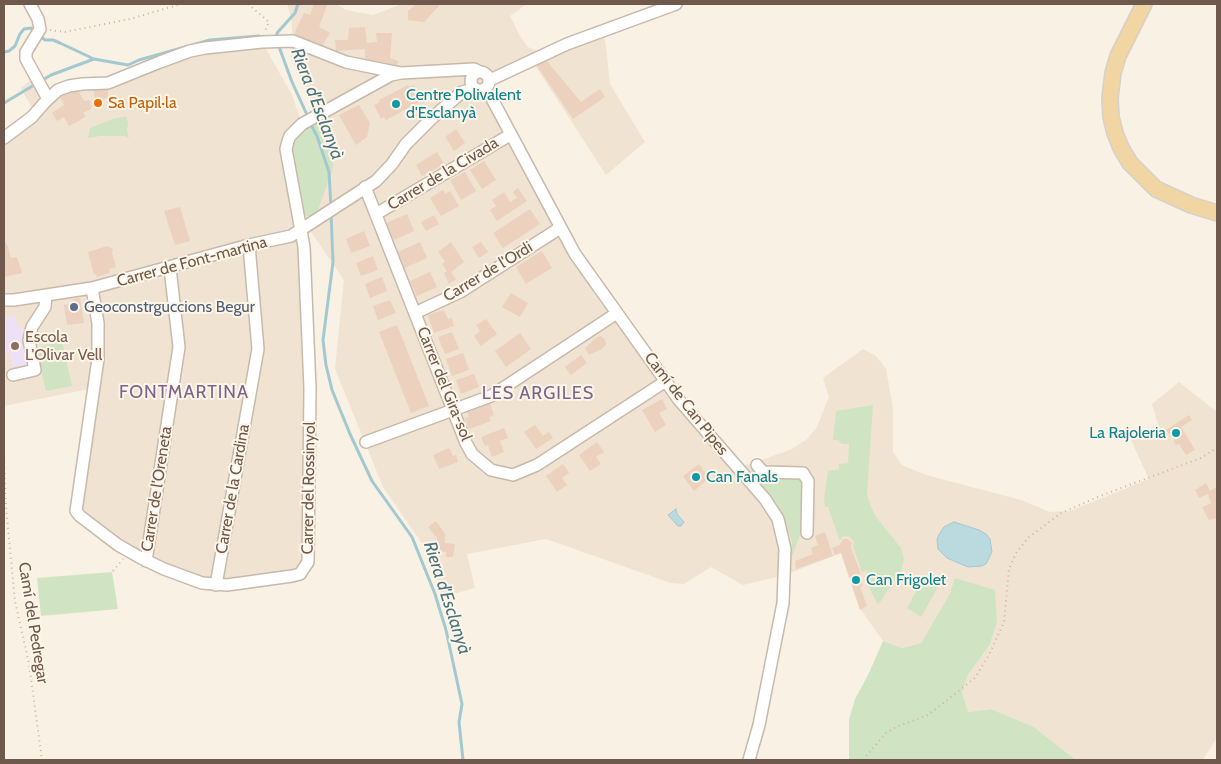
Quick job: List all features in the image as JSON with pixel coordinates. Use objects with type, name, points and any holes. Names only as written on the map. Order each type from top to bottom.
[{"type":"main road","points":[[1144,4],[1118,56],[1113,73],[1110,98],[1111,117],[1120,148],[1130,163],[1156,189],[1191,205],[1217,213]]},
{"type":"main road","points":[[1149,4],[1121,60],[1115,86],[1115,115],[1119,131],[1124,144],[1133,157],[1158,185],[1217,209]]},
{"type":"street","points":[[30,4],[38,19],[39,33],[26,52],[26,59],[48,99]]},
{"type":"street","points":[[491,98],[472,85],[472,79],[476,74],[486,77],[513,68],[567,44],[676,4]]},
{"type":"street","points":[[4,138],[32,117],[58,90],[82,84],[108,83],[190,51],[224,46],[293,41],[333,57],[369,67],[401,72],[474,69],[486,77]]},
{"type":"street","points":[[369,67],[380,73],[382,77],[377,83]]},
{"type":"street","points":[[377,83],[401,72]]},
{"type":"street","points":[[477,90],[487,88],[486,77]]},
{"type":"street","name":"Camí de Can Pipes","points":[[486,77],[491,98],[575,254],[679,400],[772,508],[778,519],[783,535],[785,561],[783,603],[759,725],[749,760]]},
{"type":"street","name":"Carrer del Rossinyol","points":[[92,288],[98,323],[98,360],[76,511],[80,516],[129,551],[146,561],[202,583],[227,585],[300,574],[308,562],[310,388],[304,247],[286,149],[290,136],[303,123],[377,83]]},
{"type":"street","name":"Carrer de Font-martina","points":[[4,300],[92,288],[249,245],[291,236],[376,181],[406,144],[431,119],[462,92],[477,90]]},
{"type":"street","name":"Carrer de la Civada","points":[[376,214],[510,135]]},
{"type":"street","name":"Carrer del Gira-sol","points":[[366,187],[472,454],[491,470],[513,475],[537,465],[666,381]]},
{"type":"street","name":"Carrer de l'Ordi","points":[[415,313],[460,292],[560,228]]},
{"type":"street","name":"Carrer de la Cardina","points":[[216,585],[258,349],[249,245]]},
{"type":"street","name":"Carrer de l'Oreneta","points":[[146,561],[179,347],[170,268]]},
{"type":"street","points":[[13,375],[35,370],[29,340],[32,327],[45,308],[47,302],[46,295]]},
{"type":"street","points":[[366,442],[491,396],[617,313]]},
{"type":"street","points":[[757,465],[762,472],[803,473],[808,481],[807,533]]},
{"type":"path","points":[[39,33],[65,32],[130,19],[181,4]]},
{"type":"path","points":[[248,4],[269,22],[266,42]]},
{"type":"path","points":[[859,760],[864,760],[886,733],[896,727],[928,715],[975,678],[990,653],[1004,622],[1009,569],[1016,553],[1028,538],[1061,513],[1100,496],[1201,458],[1217,448]]},
{"type":"path","name":"Camí del Pedregar","points":[[4,458],[15,601],[29,664],[42,760]]},
{"type":"path","points":[[113,571],[129,551]]},
{"type":"shaded area","points":[[287,4],[336,4],[346,10],[373,15],[402,4],[527,4],[510,16],[528,47],[544,54],[604,30],[610,84],[645,142],[606,175],[531,59],[490,82],[491,97],[559,228],[679,400],[738,468],[790,450],[806,440],[816,429],[829,397],[823,378],[863,349],[876,356],[886,369],[893,408],[893,452],[902,465],[926,475],[1021,500],[1050,512],[1070,511],[1149,479],[1130,438],[1158,424],[1152,404],[1179,382],[1217,412],[1217,737],[1203,760],[1076,760],[1034,727],[991,709],[968,712],[962,692],[968,675],[989,646],[955,578],[949,595],[921,643],[902,648],[883,641],[861,610],[841,553],[785,575],[743,585],[711,567],[684,584],[671,583],[546,539],[467,554],[475,588],[442,597],[430,555],[383,487],[335,369],[344,280],[311,232],[312,223],[317,213],[329,136],[321,113],[293,63],[289,51],[293,41],[291,17]]},
{"type":"shaded area","points":[[262,42],[292,95],[302,124],[290,136],[304,247],[309,549],[300,574],[222,585],[164,569],[80,516],[94,388],[4,406],[4,138],[35,114],[21,88],[38,74],[51,96],[97,84],[160,62]]},
{"type":"shaded area","name":"Escola L'Olivar Vell","points":[[15,315],[18,328],[22,327],[30,365],[13,368],[9,353],[4,354],[4,318]]},
{"type":"green space","points":[[126,116],[129,138],[125,136],[100,136],[88,138],[90,128]]},
{"type":"green space","points":[[322,118],[329,136],[333,168],[317,213],[307,217],[303,213],[292,156],[294,140],[297,133]]},
{"type":"green space","points":[[62,341],[72,386],[46,391],[36,348]]},
{"type":"green space","points":[[873,405],[867,494],[876,517],[901,548],[904,559],[901,571],[878,605],[868,585],[871,581],[867,570],[862,572],[853,547],[854,542],[850,537],[845,536],[840,541],[828,507],[825,507],[824,499],[828,471],[839,469],[839,464],[848,463],[849,444],[842,444],[838,440],[833,440],[836,411]]},
{"type":"green space","points":[[756,470],[800,477],[804,483],[804,523],[792,557],[792,541],[780,509],[764,487],[748,472]]},
{"type":"green space","points":[[112,572],[118,609],[41,616],[37,578]]},
{"type":"green space","points":[[924,577],[939,585],[921,617],[907,608]]},
{"type":"green space","points":[[955,578],[995,590],[997,622],[989,646],[968,675],[962,692],[968,712],[991,709],[1034,727],[1076,760],[849,760],[849,720],[855,699],[883,641],[902,648],[921,643],[949,595]]},
{"type":"water","points":[[676,509],[677,514],[684,522],[681,526],[678,526],[668,515]]},
{"type":"water","points":[[954,522],[979,530],[990,539],[992,552],[986,564],[968,567],[947,558],[938,549],[937,539],[940,533],[944,527]]},
{"type":"building","points":[[314,4],[327,5],[319,27],[330,33],[321,48],[294,34],[304,13],[310,15]]},
{"type":"building","points":[[416,4],[436,4],[439,6],[424,22],[408,20],[408,11]]},
{"type":"building","points":[[365,27],[367,43],[377,42],[376,33],[392,33],[390,58],[398,61],[397,68],[365,60],[365,49],[336,51],[335,40],[348,40],[349,28]]},
{"type":"building","points":[[546,60],[581,102],[600,89],[605,97],[573,119],[537,66]]},
{"type":"building","name":"Centre Polivalent d'Esclanyà","points":[[408,85],[410,87],[414,85],[420,96],[417,97],[419,102],[386,120],[384,117],[381,119],[374,105],[380,102],[379,100]]},
{"type":"building","points":[[108,87],[108,98],[102,99],[102,107],[95,108],[94,88]]},
{"type":"building","points":[[77,89],[84,101],[90,100],[91,109],[83,113],[86,116],[69,126],[64,117],[57,121],[52,113],[64,105],[59,95]]},
{"type":"building","points":[[359,105],[370,123],[367,137],[356,145],[339,115]]},
{"type":"building","points":[[456,129],[465,143],[454,151],[445,137]]},
{"type":"building","points":[[437,152],[444,164],[422,176],[416,165]]},
{"type":"building","points":[[484,161],[496,180],[482,189],[470,170]]},
{"type":"building","points":[[465,172],[476,191],[461,200],[450,180]]},
{"type":"building","points":[[518,188],[527,201],[497,221],[490,210],[496,206],[492,200],[504,192],[510,202],[517,198],[513,192]]},
{"type":"building","points":[[443,190],[445,194],[450,191],[459,206],[441,216],[430,198]]},
{"type":"building","points":[[180,207],[190,241],[175,245],[164,211]]},
{"type":"building","points":[[530,209],[540,224],[503,248],[493,233]]},
{"type":"building","points":[[407,214],[414,231],[394,240],[386,223]]},
{"type":"building","points":[[434,215],[439,224],[426,231],[421,222]]},
{"type":"building","points":[[364,231],[370,246],[351,253],[346,239]]},
{"type":"building","points":[[4,240],[11,258],[17,257],[22,273],[4,277]]},
{"type":"building","points":[[420,242],[427,258],[405,268],[398,252]]},
{"type":"building","points":[[451,242],[464,262],[451,272],[456,279],[449,284],[444,273],[447,271],[442,264],[445,261],[438,252]]},
{"type":"building","points":[[481,242],[488,252],[479,258],[472,247]]},
{"type":"building","points":[[107,246],[113,249],[112,253],[116,267],[109,269],[110,273],[97,277],[94,274],[88,252]]},
{"type":"building","points":[[542,251],[552,268],[526,284],[516,267]]},
{"type":"building","points":[[373,256],[378,270],[361,276],[356,263]]},
{"type":"building","points":[[430,272],[437,287],[417,296],[410,281]]},
{"type":"building","points":[[382,277],[387,291],[370,298],[365,284]]},
{"type":"building","points":[[511,293],[528,303],[520,317],[502,307]]},
{"type":"building","points":[[80,298],[84,323],[67,325],[64,305],[73,303],[73,299]]},
{"type":"building","points":[[390,300],[396,313],[378,320],[373,306]]},
{"type":"building","points":[[444,310],[448,319],[452,318],[454,326],[434,333],[428,315]]},
{"type":"building","points":[[486,319],[497,334],[481,346],[474,336],[480,331],[476,325]]},
{"type":"building","points":[[397,325],[429,406],[411,413],[379,332]]},
{"type":"building","points":[[452,332],[459,349],[445,354],[438,337]]},
{"type":"building","points":[[520,333],[531,349],[506,367],[495,351]]},
{"type":"building","points":[[601,336],[605,339],[606,345],[589,355],[585,348],[597,337]]},
{"type":"building","points":[[463,353],[469,370],[452,376],[446,359]]},
{"type":"building","points":[[581,355],[587,363],[571,375],[565,367]]},
{"type":"building","points":[[474,374],[479,387],[461,394],[456,380]]},
{"type":"building","points":[[662,399],[667,409],[659,413],[666,425],[655,432],[642,410]]},
{"type":"building","points":[[490,403],[494,415],[489,417],[491,421],[469,429],[465,418],[469,417],[467,412]]},
{"type":"building","name":"La Rajoleria","points":[[1189,415],[1192,420],[1181,427],[1195,450],[1186,455],[1179,444],[1176,445],[1173,441],[1176,439],[1175,437],[1171,437],[1166,430]]},
{"type":"building","points":[[535,425],[543,436],[549,432],[553,438],[536,449],[524,432]]},
{"type":"building","points":[[504,428],[508,438],[500,441],[504,452],[492,457],[488,445],[485,446],[481,437]]},
{"type":"building","points":[[597,442],[604,452],[596,457],[601,464],[590,471],[579,455]]},
{"type":"building","points":[[449,448],[453,456],[456,455],[458,462],[439,469],[433,455]]},
{"type":"building","points":[[563,464],[569,473],[562,478],[567,485],[557,492],[546,476]]},
{"type":"building","name":"Can Fanals","points":[[699,464],[709,478],[694,491],[683,476]]},
{"type":"building","points":[[1206,483],[1210,491],[1217,487],[1217,518],[1209,520],[1202,507],[1211,503],[1208,494],[1199,498],[1195,490]]},
{"type":"building","points":[[436,521],[445,534],[445,543],[455,544],[453,557],[446,557],[446,552],[437,551],[437,538],[428,527]]},
{"type":"building","name":"Can Frigolet","points":[[825,532],[833,556],[796,569],[795,561],[813,554],[811,548],[818,545],[815,536]]},
{"type":"building","name":"Can Frigolet","points":[[843,539],[848,539],[852,543],[851,548],[861,574],[859,574],[863,586],[860,587],[867,606],[860,610],[841,553],[835,555],[832,548],[840,545]]},
{"type":"waterway","name":"Riera d'Esclanyà","points":[[277,38],[277,33],[295,13],[298,4]]},
{"type":"waterway","points":[[4,52],[9,51],[15,46],[24,29],[31,28],[35,31]]},
{"type":"waterway","points":[[39,35],[45,40],[53,40],[94,59],[128,65],[139,60],[210,40],[259,36]]},
{"type":"waterway","name":"Riera d'Esclanyà","points":[[278,44],[308,117]]},
{"type":"waterway","name":"Riera d'Esclanyà","points":[[4,103],[51,75],[94,59]]},
{"type":"waterway","name":"Riera d'Esclanyà","points":[[310,123],[317,136],[329,172],[331,208]]},
{"type":"waterway","name":"Riera d'Esclanyà","points":[[331,214],[333,262],[323,340],[332,390],[372,481],[412,537],[435,594],[446,630],[462,704],[459,722],[463,760]]},
{"type":"place","name":"Sa Papil·la","points":[[98,103]]},
{"type":"place","name":"Centre Polivalent d'Esclanyà","points":[[396,104]]},
{"type":"place","name":"Geoconstrguccions Begur","points":[[74,307]]},
{"type":"place","name":"Escola L'Olivar Vell","points":[[15,346]]},
{"type":"place","name":"La Rajoleria","points":[[1176,433]]},
{"type":"place","name":"Can Fanals","points":[[696,477]]},
{"type":"place","name":"Can Frigolet","points":[[856,580]]},
{"type":"district","name":"FONTMARTINA","points":[[184,393]]},
{"type":"district","name":"LES ARGILES","points":[[538,394]]}]
